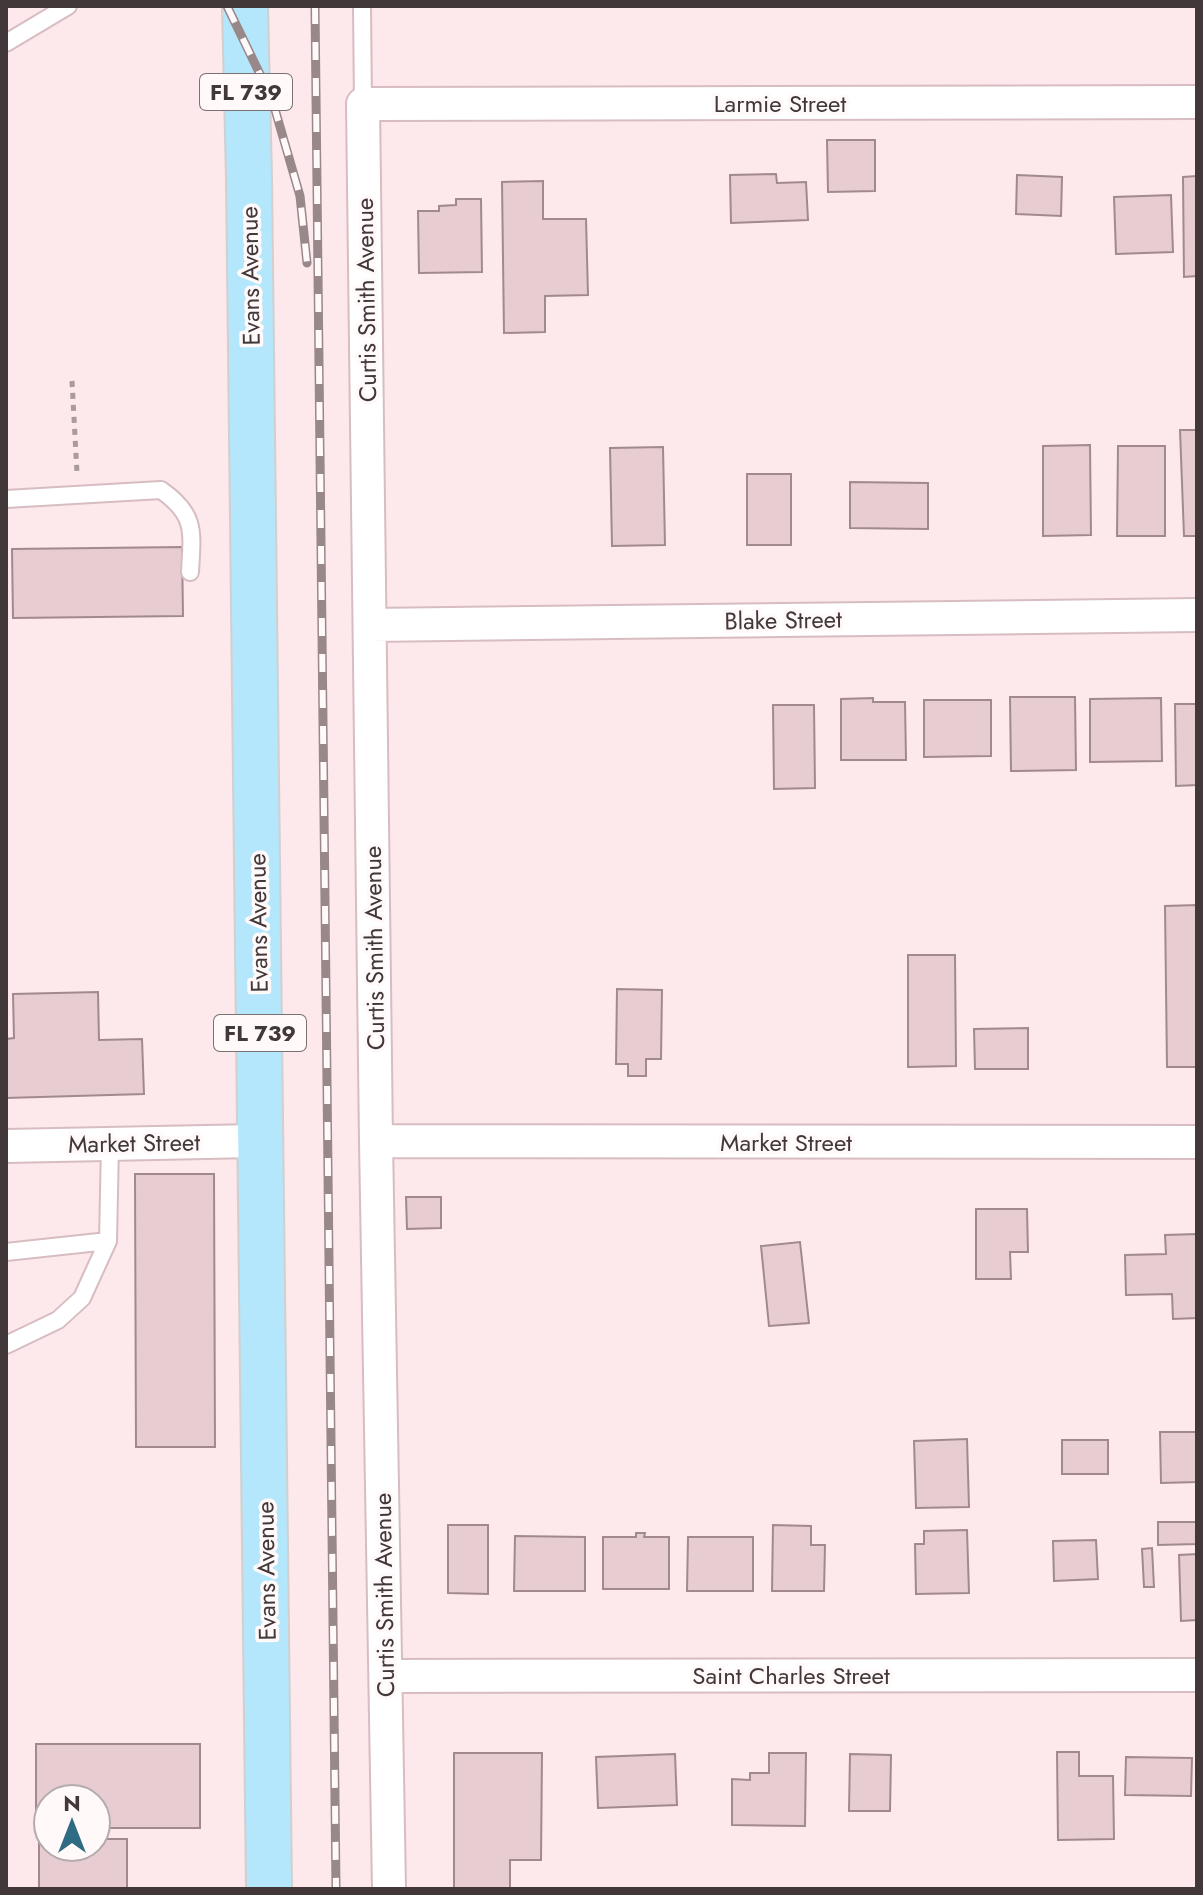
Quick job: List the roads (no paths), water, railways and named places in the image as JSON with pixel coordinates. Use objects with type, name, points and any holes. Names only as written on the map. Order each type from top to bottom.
[{"type":"main road","name":"Evans Avenue","points":[[245,6],[269,1889]]},
{"type":"street","name":"Larmie Street","points":[[363,104],[1197,102]]},
{"type":"street","name":"Curtis Smith Avenue","points":[[363,104],[389,1889]]},
{"type":"street","name":"Blake Street","points":[[370,625],[1197,615]]},
{"type":"street","name":"Market Street","points":[[6,1146],[261,1141]]},
{"type":"street","name":"Market Street","points":[[376,1141],[1197,1142]]},
{"type":"street","name":"Saint Charles Street","points":[[386,1676],[1197,1675]]},
{"type":"lane","points":[[6,43],[68,6]]},
{"type":"lane","name":"Curtis Smith Avenue","points":[[362,6],[363,104]]},
{"type":"lane","points":[[6,499],[161,490],[179,502],[192,528],[190,572]]},
{"type":"lane","points":[[6,1345],[58,1320],[82,1298],[108,1241],[110,1144]]},
{"type":"lane","points":[[6,1252],[108,1241]]},
{"type":"railway","points":[[227,6],[272,99],[300,196],[307,263]]},
{"type":"railway","points":[[315,6],[336,1889]]}]
